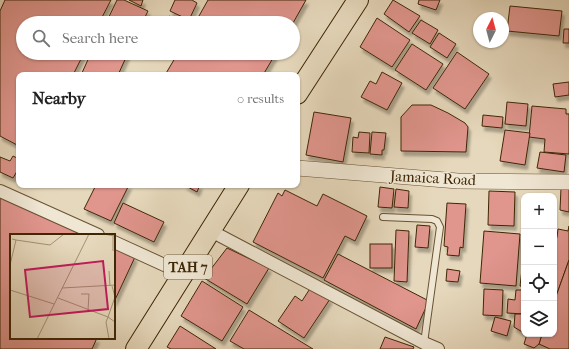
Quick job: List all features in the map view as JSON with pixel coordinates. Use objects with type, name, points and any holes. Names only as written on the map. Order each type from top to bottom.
[{"type":"highway","points":[[300,89],[358,0]]},
{"type":"highway","name":"TAH 7","points":[[136,349],[237,188]]},
{"type":"street","name":"Jamaica Road","points":[[300,168],[458,181],[569,182]]},
{"type":"street","points":[[0,191],[96,234]]},
{"type":"street","points":[[211,231],[438,349]]},
{"type":"street","points":[[115,242],[184,274]]},
{"type":"lane","points":[[383,217],[432,219],[437,221],[440,227],[424,343]]},
{"type":"building","points":[[5,0],[111,0],[103,16],[16,16],[16,60],[80,60],[74,72],[16,72],[16,144],[0,136],[0,11]]},
{"type":"building","points":[[117,0],[124,0],[148,11],[146,16],[109,16]]},
{"type":"building","points":[[129,0],[143,0],[141,6]]},
{"type":"building","points":[[175,0],[192,0],[197,3],[191,16],[181,16],[170,11]]},
{"type":"building","points":[[208,0],[306,0],[297,16],[199,16]]},
{"type":"building","points":[[393,0],[420,16],[409,32],[384,14]]},
{"type":"building","points":[[419,0],[440,0],[436,10],[418,4]]},
{"type":"building","points":[[510,6],[562,11],[559,36],[509,31]]},
{"type":"building","points":[[377,18],[410,40],[392,67],[360,47]]},
{"type":"building","points":[[421,20],[438,30],[430,44],[412,33]]},
{"type":"building","points":[[564,29],[569,29],[569,43],[563,43]]},
{"type":"building","points":[[439,33],[456,44],[447,58],[430,47]]},
{"type":"building","points":[[412,44],[443,64],[426,90],[395,70]]},
{"type":"building","points":[[457,52],[489,74],[465,109],[433,88]]},
{"type":"building","points":[[88,60],[125,60],[119,72],[82,72]]},
{"type":"building","points":[[174,60],[272,60],[265,72],[167,72]]},
{"type":"building","points":[[382,72],[402,83],[387,110],[361,97],[370,81],[376,84]]},
{"type":"building","points":[[569,82],[569,95],[555,97],[553,84]]},
{"type":"building","points":[[507,102],[528,104],[526,126],[505,124]]},
{"type":"building","points":[[412,105],[431,105],[465,123],[468,127],[466,152],[401,151],[401,117]]},
{"type":"building","points":[[532,106],[566,109],[566,114],[569,114],[569,154],[544,152],[545,139],[529,137]]},
{"type":"building","points":[[314,112],[351,118],[343,162],[306,155]]},
{"type":"building","points":[[483,115],[503,117],[502,128],[482,126]]},
{"type":"building","points":[[505,130],[530,133],[525,165],[500,161]]},
{"type":"building","points":[[359,132],[370,133],[369,153],[352,152],[353,137],[358,138]]},
{"type":"building","points":[[372,132],[386,133],[382,155],[370,154]]},
{"type":"building","points":[[540,152],[566,155],[564,172],[537,168]]},
{"type":"building","points":[[13,156],[16,158],[16,173],[13,178],[0,172],[0,157],[10,161]]},
{"type":"building","points":[[380,187],[394,189],[392,208],[378,207]]},
{"type":"building","points":[[94,188],[128,188],[111,221],[84,209]]},
{"type":"building","points":[[190,188],[199,188],[197,192]]},
{"type":"building","points":[[561,188],[569,189],[569,212],[560,210]]},
{"type":"building","points":[[396,189],[409,191],[408,208],[394,207]]},
{"type":"building","points":[[285,190],[317,206],[323,194],[367,216],[355,241],[345,236],[323,278],[253,242],[278,193],[282,196]]},
{"type":"building","points":[[489,191],[515,192],[514,226],[488,225]]},
{"type":"building","points":[[0,195],[85,234],[10,234],[10,339],[97,339],[92,349],[0,349]]},
{"type":"building","points":[[123,203],[164,222],[154,242],[114,223]]},
{"type":"building","points":[[447,203],[466,204],[463,248],[460,247],[459,256],[447,255],[448,247],[444,246]]},
{"type":"building","points":[[417,225],[430,226],[428,248],[415,247]]},
{"type":"building","points":[[569,226],[569,260],[557,294],[558,229],[568,231]]},
{"type":"building","points":[[396,230],[409,231],[407,282],[394,281]]},
{"type":"building","points":[[484,231],[520,234],[516,286],[480,283]]},
{"type":"building","points":[[370,244],[392,244],[392,268],[370,268]]},
{"type":"building","points":[[115,247],[135,257],[115,300]]},
{"type":"building","points":[[227,248],[269,268],[247,304],[204,278]]},
{"type":"building","points":[[338,254],[429,301],[416,329],[324,280]]},
{"type":"building","points":[[569,260],[569,349],[550,349],[539,344],[541,337],[557,337],[557,294]]},
{"type":"building","points":[[447,269],[460,271],[458,282],[446,281]]},
{"type":"building","points":[[202,281],[243,307],[222,341],[181,316]]},
{"type":"building","points":[[311,287],[330,299],[304,338],[278,321],[295,296],[302,301]]},
{"type":"building","points":[[484,289],[503,290],[502,316],[483,315]]},
{"type":"building","points":[[516,290],[521,290],[521,314],[507,313],[508,299],[515,300]]},
{"type":"building","points":[[249,310],[313,349],[244,349],[230,341]]},
{"type":"building","points":[[515,314],[521,314],[521,331],[514,327]]},
{"type":"building","points":[[495,317],[511,321],[507,336],[491,331]]},
{"type":"building","points":[[180,326],[216,349],[171,349],[167,347]]},
{"type":"building","points":[[385,337],[414,347],[413,349],[380,349]]},
{"type":"building","points":[[526,337],[541,337],[539,344],[534,348],[524,344]]}]
